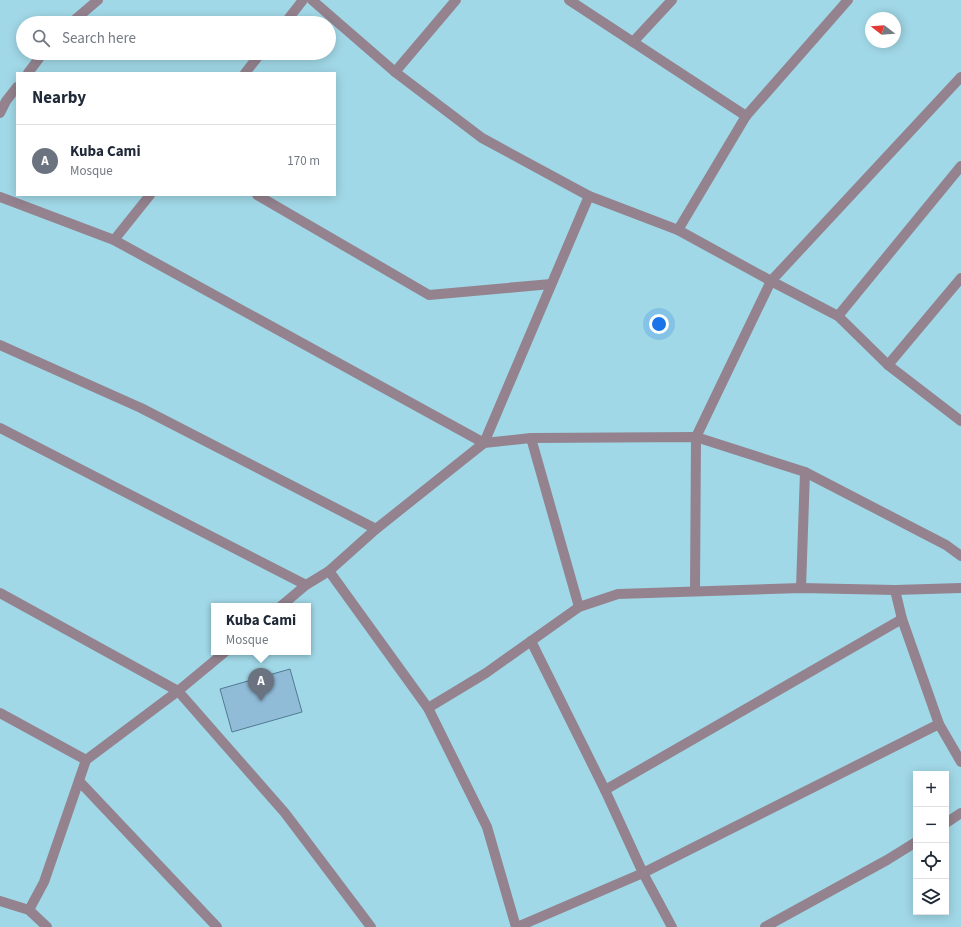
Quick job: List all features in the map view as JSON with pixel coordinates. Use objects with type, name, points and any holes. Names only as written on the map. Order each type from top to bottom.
[{"type":"street","points":[[79,16],[98,0]]},
{"type":"street","points":[[290,16],[303,0]]},
{"type":"street","points":[[312,0],[330,16]]},
{"type":"street","points":[[394,72],[456,0]]},
{"type":"street","points":[[569,0],[746,116]]},
{"type":"street","points":[[633,42],[672,0]]},
{"type":"street","points":[[678,230],[746,116],[848,0]]},
{"type":"street","points":[[336,21],[394,72],[482,138],[589,196],[678,230],[771,282],[838,316],[888,365],[961,421]]},
{"type":"street","points":[[29,72],[38,60]]},
{"type":"street","points":[[246,72],[255,60]]},
{"type":"street","points":[[695,591],[696,437],[771,282],[961,77]]},
{"type":"street","points":[[0,112],[16,88]]},
{"type":"street","points":[[838,316],[961,166]]},
{"type":"street","points":[[114,240],[149,196]]},
{"type":"street","points":[[259,196],[429,295],[551,284]]},
{"type":"street","points":[[285,603],[306,585],[329,571],[376,529],[484,443],[589,196]]},
{"type":"street","points":[[0,197],[114,240],[484,443],[531,438],[696,437],[805,472],[946,545],[961,556]]},
{"type":"street","points":[[888,365],[961,278]]},
{"type":"street","points":[[0,345],[141,408],[376,529]]},
{"type":"street","points":[[0,428],[306,585]]},
{"type":"street","points":[[531,438],[579,607]]},
{"type":"street","points":[[801,588],[805,472]]},
{"type":"street","points":[[329,571],[428,708],[487,827],[516,927],[644,873],[939,724]]},
{"type":"street","points":[[428,708],[486,673],[579,607],[618,594],[801,588],[895,590],[961,588]]},
{"type":"street","points":[[895,590],[902,619],[939,724],[961,762]]},
{"type":"street","points":[[0,593],[178,691],[285,813],[371,927]]},
{"type":"street","points":[[605,790],[902,619]]},
{"type":"street","points":[[531,641],[605,790],[644,873],[672,927]]},
{"type":"street","points":[[29,910],[44,882],[86,760],[178,691],[221,655]]},
{"type":"street","points":[[0,713],[86,760]]},
{"type":"street","points":[[79,781],[217,927]]},
{"type":"street","points":[[949,821],[961,813]]},
{"type":"street","points":[[765,927],[887,860],[914,843]]},
{"type":"street","points":[[0,901],[29,910],[47,927]]},
{"type":"building","points":[[290,669],[302,712],[232,732],[220,689]]},
{"type":"place","name":"Kuba Cami","points":[[261,701]]}]
